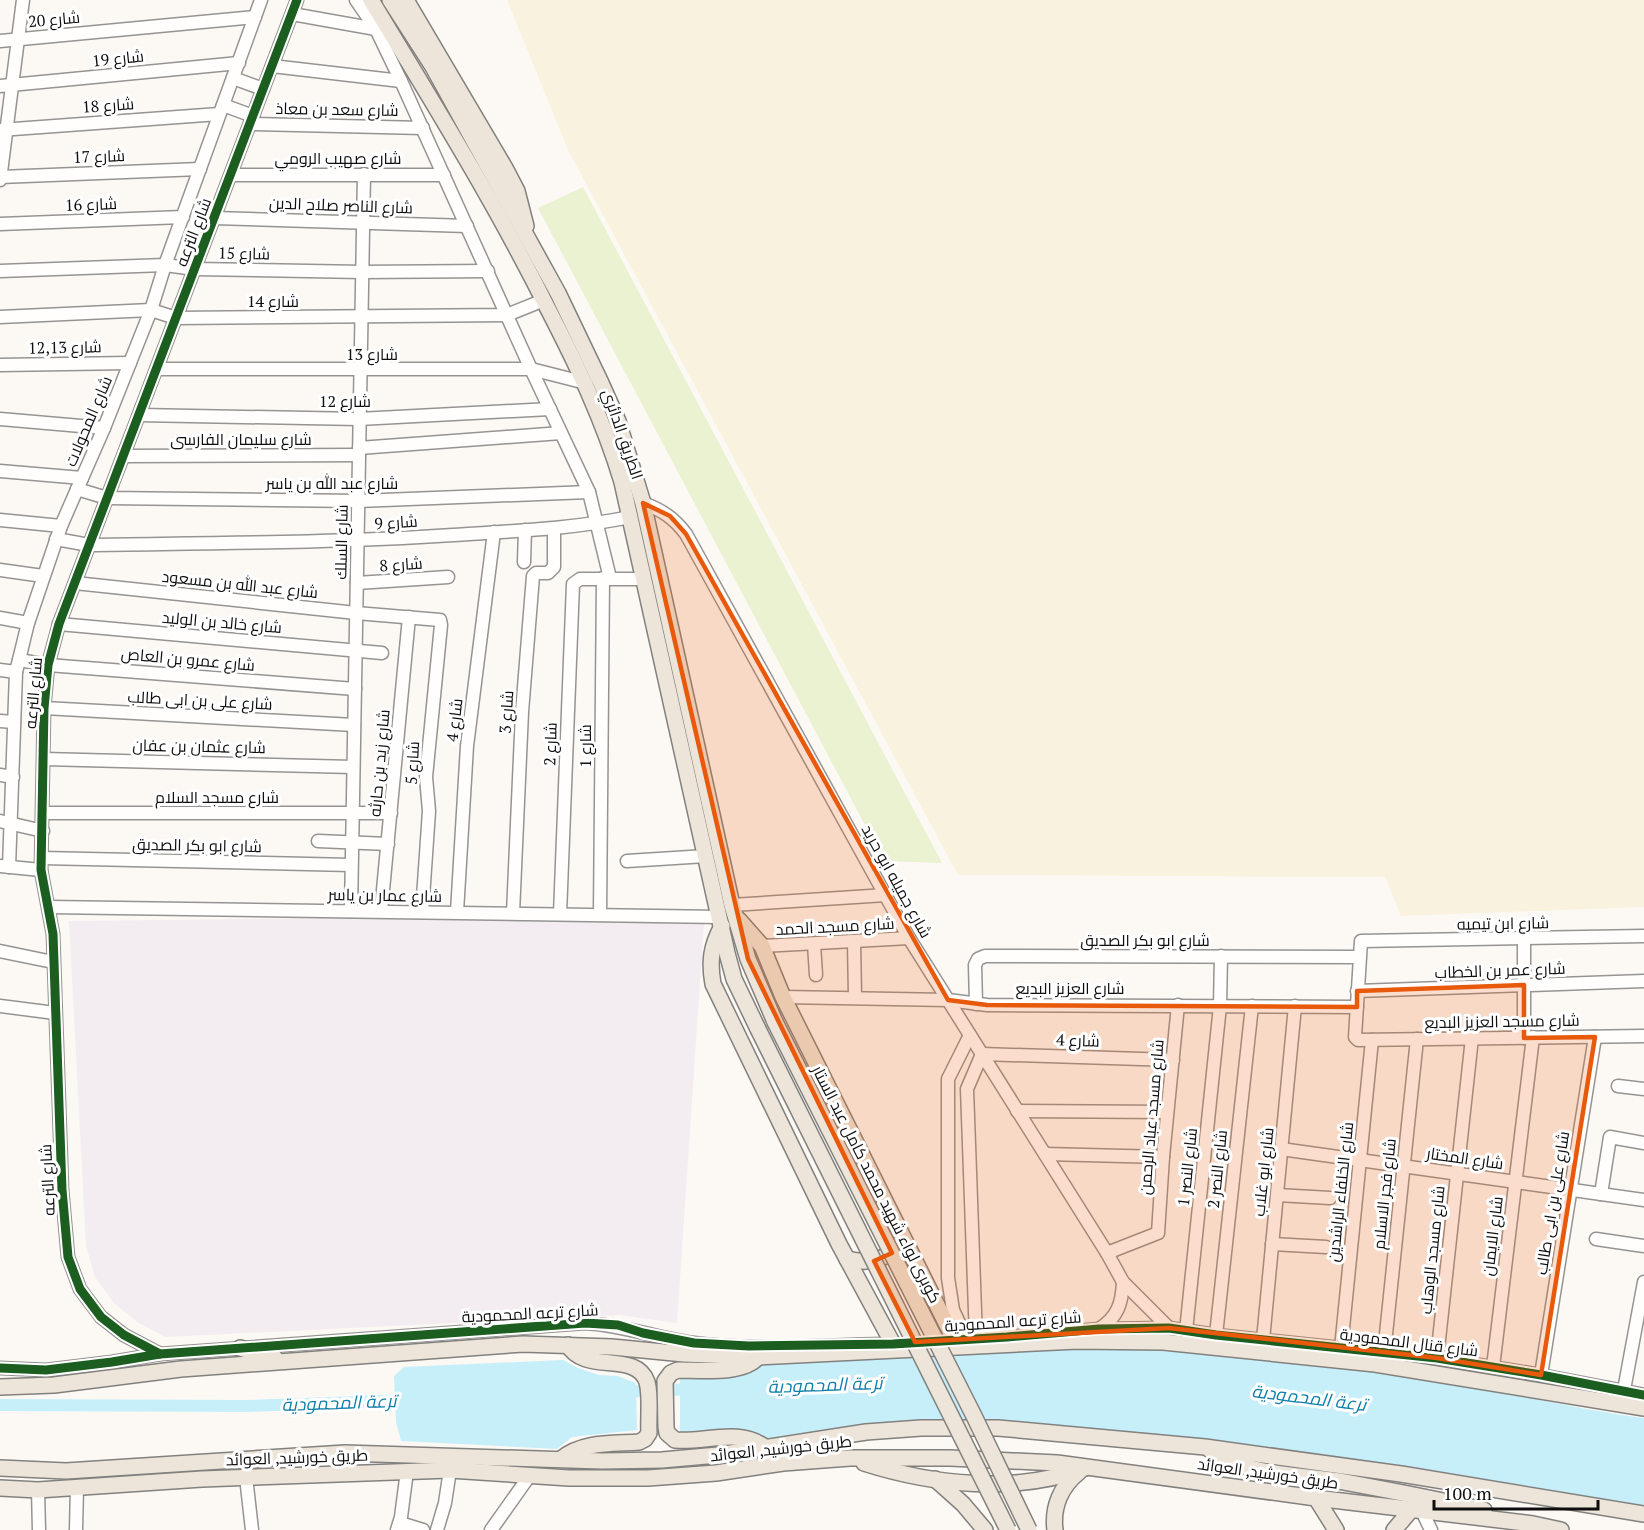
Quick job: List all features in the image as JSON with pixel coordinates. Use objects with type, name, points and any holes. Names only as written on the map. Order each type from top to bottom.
[{"type":"main road","name":"الطريق الدائري","points":[[371,0],[508,229],[586,383],[612,448],[630,516],[706,856],[727,916]]},
{"type":"main road","name":"الطريق الدائري","points":[[390,0],[433,67],[558,293],[602,383],[632,463],[643,503],[727,916]]},
{"type":"main road","points":[[406,0],[517,191],[525,216],[528,241]]},
{"type":"main road","points":[[727,916],[762,946],[783,997],[904,1239],[966,1340]]},
{"type":"main road","points":[[727,916],[726,953],[745,1005],[1008,1530]]},
{"type":"main road","points":[[727,916],[715,939],[711,954],[710,969],[713,984],[847,1260],[893,1344]]},
{"type":"main road","name":"كوبرى لواء شهيد محمد كامل عبد الستار","points":[[727,916],[775,1022],[1029,1530]]},
{"type":"main road","points":[[847,1260],[863,1263],[879,1260],[893,1252],[904,1239]]},
{"type":"main road","points":[[0,1387],[54,1385],[152,1371],[523,1344],[612,1347],[684,1354],[758,1357],[1077,1341],[1163,1342],[1375,1364],[1644,1408]]},
{"type":"main road","points":[[561,1460],[585,1447],[639,1442],[649,1433],[648,1384],[644,1376],[631,1366],[585,1360],[576,1356],[568,1345]]},
{"type":"main road","points":[[240,1348],[286,1361]]},
{"type":"main road","points":[[758,1357],[750,1365],[739,1369],[678,1370],[671,1373],[665,1381],[666,1427],[667,1433],[675,1440],[742,1437],[754,1440],[766,1448]]},
{"type":"main road","name":"طريق خورشيد, العوائد","points":[[0,1468],[66,1471],[345,1453],[602,1461],[662,1460],[718,1455],[866,1432],[965,1427],[1031,1430],[1205,1447],[1401,1474],[1644,1514]]},
{"type":"main road","points":[[1205,1447],[1243,1466],[1469,1506],[1508,1515],[1533,1524]]},
{"type":"main road","points":[[850,1458],[891,1470],[935,1479],[986,1483],[1024,1483],[1056,1478],[1088,1467]]},
{"type":"main road","name":"طريق خورشيد, العوائد","points":[[0,1488],[38,1490],[246,1477],[450,1470],[569,1478],[648,1478],[850,1458],[993,1459],[1057,1463],[1533,1524],[1561,1530]]},
{"type":"main road","points":[[1055,1530],[1056,1506],[1062,1490],[1073,1477],[1088,1467]]},
{"type":"main road","points":[[38,1490],[66,1471]]},
{"type":"main road","points":[[935,1479],[963,1504],[985,1530]]},
{"type":"main road","points":[[1316,1498],[1336,1530]]},
{"type":"main road","points":[[1394,1530],[1417,1510]]},
{"type":"street","points":[[0,178],[6,86],[19,39],[23,0]]},
{"type":"street","name":"شارع المحولات","points":[[5,867],[6,822],[13,777],[18,666],[28,623],[61,526],[104,428],[150,310],[261,0]]},
{"type":"street","name":"شارع الترعه","points":[[160,1354],[124,1335],[101,1317],[85,1296],[73,1273],[68,1257],[62,1190],[53,934],[42,864],[44,708],[48,665],[59,624],[297,0]]},
{"type":"street","name":"شارع 1","points":[[356,0],[376,28],[589,492],[606,578],[600,914]]},
{"type":"street","points":[[292,15],[376,28]]},
{"type":"street","name":"شارع 20","points":[[0,41],[255,17]]},
{"type":"street","name":"شارع 19","points":[[6,86],[239,63]]},
{"type":"street","points":[[272,66],[401,81]]},
{"type":"street","points":[[233,78],[264,89]]},
{"type":"street","name":"شارع سعد بن معاذ","points":[[221,109],[252,120],[423,128]]},
{"type":"street","name":"شارع 18","points":[[3,130],[221,109]]},
{"type":"street","name":"شارع 17","points":[[0,178],[200,169]]},
{"type":"street","name":"شارع السلك","points":[[351,911],[364,174]]},
{"type":"street","name":"شارع صهيب الرومي","points":[[231,175],[444,175]]},
{"type":"street","name":"شارع 16","points":[[0,224],[183,217]]},
{"type":"street","name":"شارع الناصر صلاح الدين","points":[[214,218],[468,226]]},
{"type":"street","name":"شارع 15","points":[[0,271],[165,265],[195,269],[362,272],[488,271]]},
{"type":"street","name":"شارع 14","points":[[0,316],[150,310],[176,318],[507,315],[544,300]]},
{"type":"street","name":"شارع 12,13","points":[[0,365],[130,363]]},
{"type":"street","name":"شارع 13","points":[[156,369],[531,369],[586,383]]},
{"type":"street","name":"شارع 12","points":[[139,415],[359,419],[550,409]]},
{"type":"street","points":[[0,419],[104,428]]},
{"type":"street","name":"شارع سليمان الفارسى","points":[[124,456],[359,452],[561,433]]},
{"type":"street","name":"شارع عبد الله بن ياسر","points":[[0,471],[80,483],[107,498],[358,501],[589,492]]},
{"type":"street","name":"شارع جميله ابو حريد","points":[[643,503],[660,509],[670,516],[686,534],[909,938],[1123,1282],[1169,1328]]},
{"type":"street","name":"شارع 9","points":[[56,539],[89,545],[357,541],[554,528],[596,524],[630,516]]},
{"type":"street","points":[[0,520],[61,526]]},
{"type":"street","name":"شارع 3","points":[[513,913],[522,712],[533,578],[536,573],[548,573],[554,567],[554,528]]},
{"type":"street","points":[[524,562],[525,530]]},
{"type":"street","name":"شارع 4","points":[[457,912],[467,746],[494,532]]},
{"type":"street","points":[[0,570],[44,576]]},
{"type":"street","name":"شارع 8","points":[[357,583],[448,577]]},
{"type":"street","points":[[606,578],[644,579]]},
{"type":"street","name":"شارع 2","points":[[560,914],[573,584],[579,579],[606,578]]},
{"type":"street","name":"شارع عبد الله بن مسعود","points":[[75,583],[356,614],[437,618]]},
{"type":"street","name":"شارع زيد بن حارثه","points":[[381,911],[410,617]]},
{"type":"street","points":[[0,618],[28,623]]},
{"type":"street","name":"شارع 5","points":[[422,912],[429,811],[426,777],[441,626],[437,618]]},
{"type":"street","name":"شارع خالد بن الوليد","points":[[59,624],[382,653]]},
{"type":"street","name":"شارع عمرو بن العاص","points":[[0,670],[18,666],[48,665],[355,689]]},
{"type":"street","name":"شارع على بن ابى طالب","points":[[44,708],[354,725]]},
{"type":"street","points":[[0,721],[14,722]]},
{"type":"street","name":"شارع عثمان بن عفان","points":[[44,759],[353,767]]},
{"type":"street","points":[[0,775],[13,777]]},
{"type":"street","name":"شارع مسجد السلام","points":[[43,813],[391,813]]},
{"type":"street","points":[[6,822],[43,831]]},
{"type":"street","points":[[318,841],[388,844]]},
{"type":"street","points":[[627,861],[706,856]]},
{"type":"street","points":[[5,867],[42,864]]},
{"type":"street","name":"شارع ابو بكر الصديق","points":[[42,864],[351,865]]},
{"type":"street","name":"شارع عمار بن ياسر","points":[[49,907],[727,916],[886,895]]},
{"type":"street","name":"شارع ابن تيميه","points":[[1359,957],[1359,942],[1362,940],[1644,936]]},
{"type":"street","name":"شارع مسجد الحمد","points":[[762,946],[909,938]]},
{"type":"street","name":"شارع الايمان","points":[[1493,1367],[1516,1182],[1529,1038],[1524,985],[1524,939]]},
{"type":"street","points":[[854,941],[855,997]]},
{"type":"street","points":[[814,944],[816,975]]},
{"type":"street","points":[[0,951],[53,962]]},
{"type":"street","name":"شارع ابو بكر الصديق","points":[[976,1004],[975,965],[981,956],[1359,957]]},
{"type":"street","name":"شارع النصر 1","points":[[1186,1331],[1220,1006],[1221,956]]},
{"type":"street","points":[[1357,1007],[1359,957]]},
{"type":"street","name":"شارع عمر بن الخطاب","points":[[1357,991],[1644,981]]},
{"type":"street","name":"شارع العزيز البديع","points":[[783,997],[948,1000],[976,1004],[1357,1007]]},
{"type":"street","name":"شارع مسجد عباد الرحمن","points":[[1107,1253],[1158,1233],[1178,1005]]},
{"type":"street","points":[[0,1006],[55,1013]]},
{"type":"street","name":"شارع النصر 2","points":[[1216,1335],[1252,1006]]},
{"type":"street","name":"شارع ابو غلاب","points":[[1263,1340],[1295,1006]]},
{"type":"street","name":"شارع الخلفاء الراشدين","points":[[1341,1348],[1360,1160],[1366,1040],[1355,1036],[1357,1007]]},
{"type":"street","points":[[966,1340],[953,1310],[948,1278],[948,1079],[970,1035]]},
{"type":"street","name":"شارع مسجد العزيز البديع","points":[[1366,1040],[1644,1036]]},
{"type":"street","name":"شارع على بن ابى طالب","points":[[1541,1375],[1595,1037]]},
{"type":"street","name":"شارع مسجد الوهاب","points":[[1437,1358],[1472,1038]]},
{"type":"street","name":"شارع فجر الاسلام","points":[[1384,1353],[1418,1039]]},
{"type":"street","points":[[966,1340],[967,1089],[982,1054]]},
{"type":"street","name":"شارع 4","points":[[982,1054],[1173,1060]]},
{"type":"street","points":[[1618,1086],[1644,1089]]},
{"type":"street","points":[[1017,1111],[1167,1112]]},
{"type":"street","points":[[1601,1194],[1610,1137],[1644,1143]]},
{"type":"street","name":"شارع المختار","points":[[1281,1149],[1644,1200]]},
{"type":"street","points":[[1045,1154],[1163,1156]]},
{"type":"street","points":[[1277,1195],[1329,1198]]},
{"type":"street","points":[[1596,1239],[1644,1246]]},
{"type":"street","points":[[1272,1244],[1326,1247]]},
{"type":"street","points":[[1624,1390],[1644,1281]]},
{"type":"street","points":[[1099,1329],[1114,1318],[1121,1302],[1123,1282]]},
{"type":"street","name":"شارع ترعه المحمودية","points":[[0,1368],[46,1370],[160,1354],[585,1323],[618,1325],[667,1338],[722,1346],[893,1344],[1099,1329],[1169,1328]]},
{"type":"street","name":"شارع قنال المحمودية","points":[[1169,1328],[1437,1358],[1644,1395]]},
{"type":"street","points":[[437,1530],[445,1503],[450,1470]]},
{"type":"street","points":[[407,1471],[399,1527],[423,1530]]},
{"type":"street","points":[[491,1530],[530,1476]]},
{"type":"street","points":[[246,1477],[252,1530]]},
{"type":"street","points":[[76,1530],[77,1487]]},
{"type":"street","points":[[38,1490],[39,1530]]},
{"type":"street","points":[[1417,1510],[1431,1530]]},
{"type":"highlighted area","points":[[643,503],[670,516],[686,534],[948,1000],[987,1005],[1357,1007],[1357,991],[1524,985],[1524,1038],[1595,1037],[1541,1375],[1437,1358],[1169,1328],[915,1342],[874,1261],[892,1253],[748,959]]},
{"type":"shaded area","points":[[507,0],[1644,0],[1644,907],[1401,916],[1385,877],[958,875],[568,150]]},
{"type":"shaded area","points":[[421,917],[704,923],[677,1323],[619,1315],[165,1337],[137,1322],[114,1303],[95,1277],[86,1246],[69,921]]},
{"type":"green space","points":[[583,187],[942,863],[884,861],[538,208]]},
{"type":"water","points":[[1104,1347],[1238,1357],[1372,1372],[1461,1385],[1644,1418],[1644,1506],[1423,1470],[996,1422],[768,1441],[746,1432],[680,1432],[680,1377],[744,1375],[755,1371],[763,1362]]},
{"type":"water","points":[[563,1360],[599,1375],[618,1376],[636,1383],[637,1430],[572,1437],[557,1449],[401,1441],[396,1422],[394,1376],[404,1367]]},
{"type":"waterway","name":"ترعة المحمودية","points":[[622,1392],[695,1389]]},
{"type":"waterway","name":"ترعة المحمودية","points":[[0,1405],[246,1406],[410,1400]]},
{"type":"cycle path","points":[[160,1354],[124,1335],[101,1317],[80,1289],[68,1257],[62,1190],[53,934],[41,870],[44,708],[48,665],[59,624],[297,0]]},
{"type":"cycle path","points":[[0,1368],[46,1370],[160,1354],[585,1323],[618,1325],[643,1333],[694,1343],[749,1346],[893,1344],[1099,1329],[1169,1328],[1437,1358],[1644,1395]]}]
